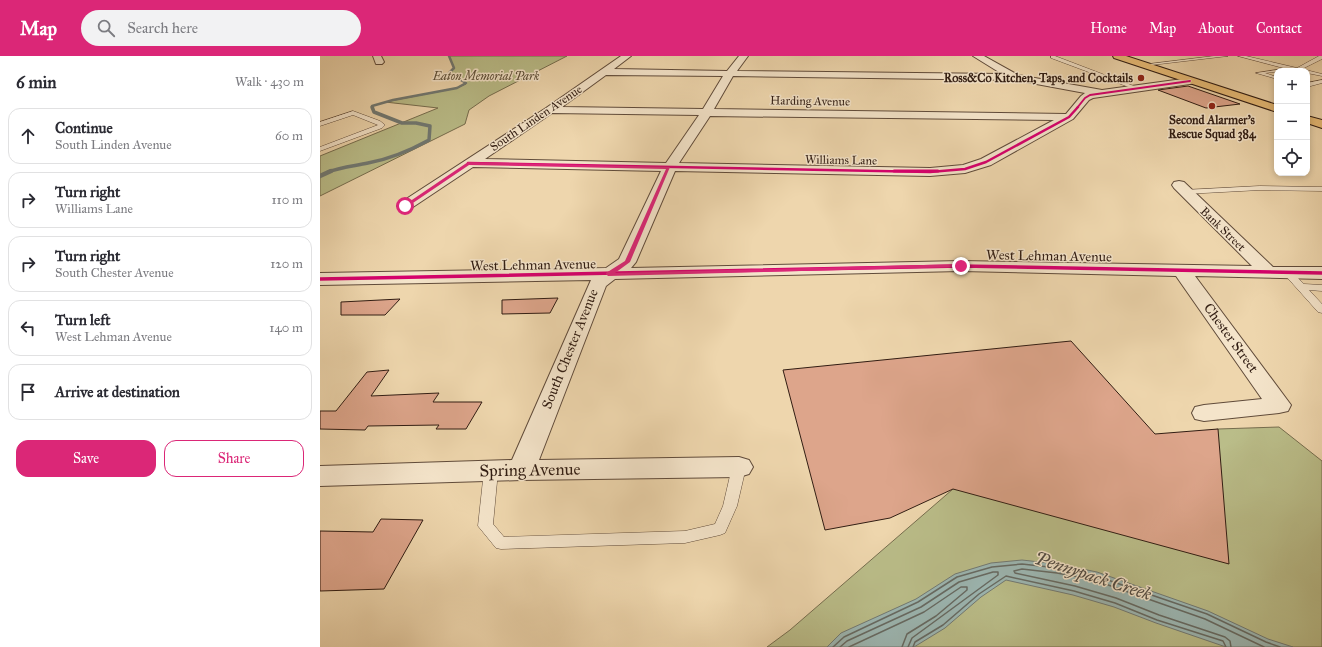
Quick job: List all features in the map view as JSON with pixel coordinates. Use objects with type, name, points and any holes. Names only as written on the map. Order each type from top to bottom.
[{"type":"highway","points":[[1117,56],[1274,108]]},
{"type":"highway","points":[[1310,120],[1322,124]]},
{"type":"street","name":"South Linden Avenue","points":[[405,206],[550,110],[627,56]]},
{"type":"street","name":"South Chester Avenue","points":[[521,470],[598,283],[608,274],[627,262],[669,168],[707,112],[730,73],[744,56]]},
{"type":"street","points":[[977,56],[1015,76]]},
{"type":"street","points":[[603,72],[1015,76],[1100,93]]},
{"type":"street","name":"Williams Lane","points":[[468,163],[669,168],[930,172],[952,171],[986,162],[1069,118],[1084,98],[1100,93],[1190,81]]},
{"type":"street","name":"Harding Avenue","points":[[550,110],[1069,118]]},
{"type":"street","name":"Bank Street","points":[[1182,189],[1268,272]]},
{"type":"street","name":"West Lehman Avenue","points":[[320,280],[961,266],[1322,273]]},
{"type":"street","name":"Chester Street","points":[[1182,271],[1279,405],[1204,413]]},
{"type":"street","name":"Spring Avenue","points":[[320,476],[521,470],[739,467]]},
{"type":"lane","points":[[1143,65],[1226,56]]},
{"type":"lane","points":[[1240,56],[1290,68]]},
{"type":"lane","points":[[1053,57],[1136,88]]},
{"type":"lane","points":[[1296,68],[1321,58]]},
{"type":"lane","points":[[1274,71],[1258,73],[1274,77]]},
{"type":"lane","points":[[1310,72],[1321,74]]},
{"type":"lane","points":[[1310,84],[1322,81]]},
{"type":"lane","points":[[320,124],[353,113],[378,122],[382,125],[320,149]]},
{"type":"lane","points":[[1182,189],[1322,189]]},
{"type":"lane","points":[[1287,272],[1322,310]]},
{"type":"lane","points":[[1301,287],[1322,288]]},
{"type":"lane","points":[[491,471],[485,526],[501,543],[685,538],[720,529],[730,506],[739,467]]},
{"type":"green space","name":"Eaton Memorial Park","points":[[449,56],[567,56],[489,96],[469,110],[465,124],[320,196],[320,156],[438,108],[385,102],[457,88],[466,84],[449,73],[454,68]]},
{"type":"green space","points":[[1279,427],[1322,461],[1322,647],[767,647],[790,630],[953,489],[1218,429]]},
{"type":"water","name":"Pennypack Creek","points":[[1022,560],[1058,564],[1097,572],[1208,611],[1268,639],[1293,647],[1226,647],[1114,607],[1073,595],[1006,580],[981,597],[945,628],[914,647],[827,647],[841,633],[916,599],[955,574],[991,563]]},
{"type":"building","points":[[1188,86],[1240,104],[1206,108],[1158,90]]},
{"type":"building","points":[[558,298],[550,313],[502,314],[502,300]]},
{"type":"building","points":[[400,299],[385,315],[341,315],[341,302]]},
{"type":"building","points":[[1071,341],[1155,434],[1218,429],[1229,564],[953,489],[890,518],[825,530],[783,370]]},
{"type":"building","points":[[389,370],[371,396],[439,393],[433,402],[482,402],[466,429],[436,429],[439,425],[368,426],[365,430],[320,429],[320,411],[336,411],[367,372]]},
{"type":"building","points":[[381,519],[423,520],[384,589],[320,591],[320,531],[373,532]]},
{"type":"waterway","points":[[373,108],[372,106],[393,100],[457,88],[466,83],[449,73],[454,68],[449,56]]},
{"type":"waterway","points":[[330,171],[392,157],[429,140],[430,126],[416,123],[402,123],[374,112],[372,107]]},
{"type":"waterway","points":[[320,176],[330,171]]},
{"type":"cycle path","points":[[468,163],[930,172],[965,169],[986,162],[1069,117],[1085,98],[1090,95],[1190,81]]},
{"type":"cycle path","points":[[320,279],[961,266],[1322,273]]},
{"type":"place","name":"Ross&Co Kitchen, Taps, and Cocktails","points":[[1141,78]]},
{"type":"place","name":"Second Alarmer's Rescue Squad 384","points":[[1212,106]]},
{"type":"route","points":[[405,206],[468,163],[669,168],[627,262],[608,274],[961,266]]}]
